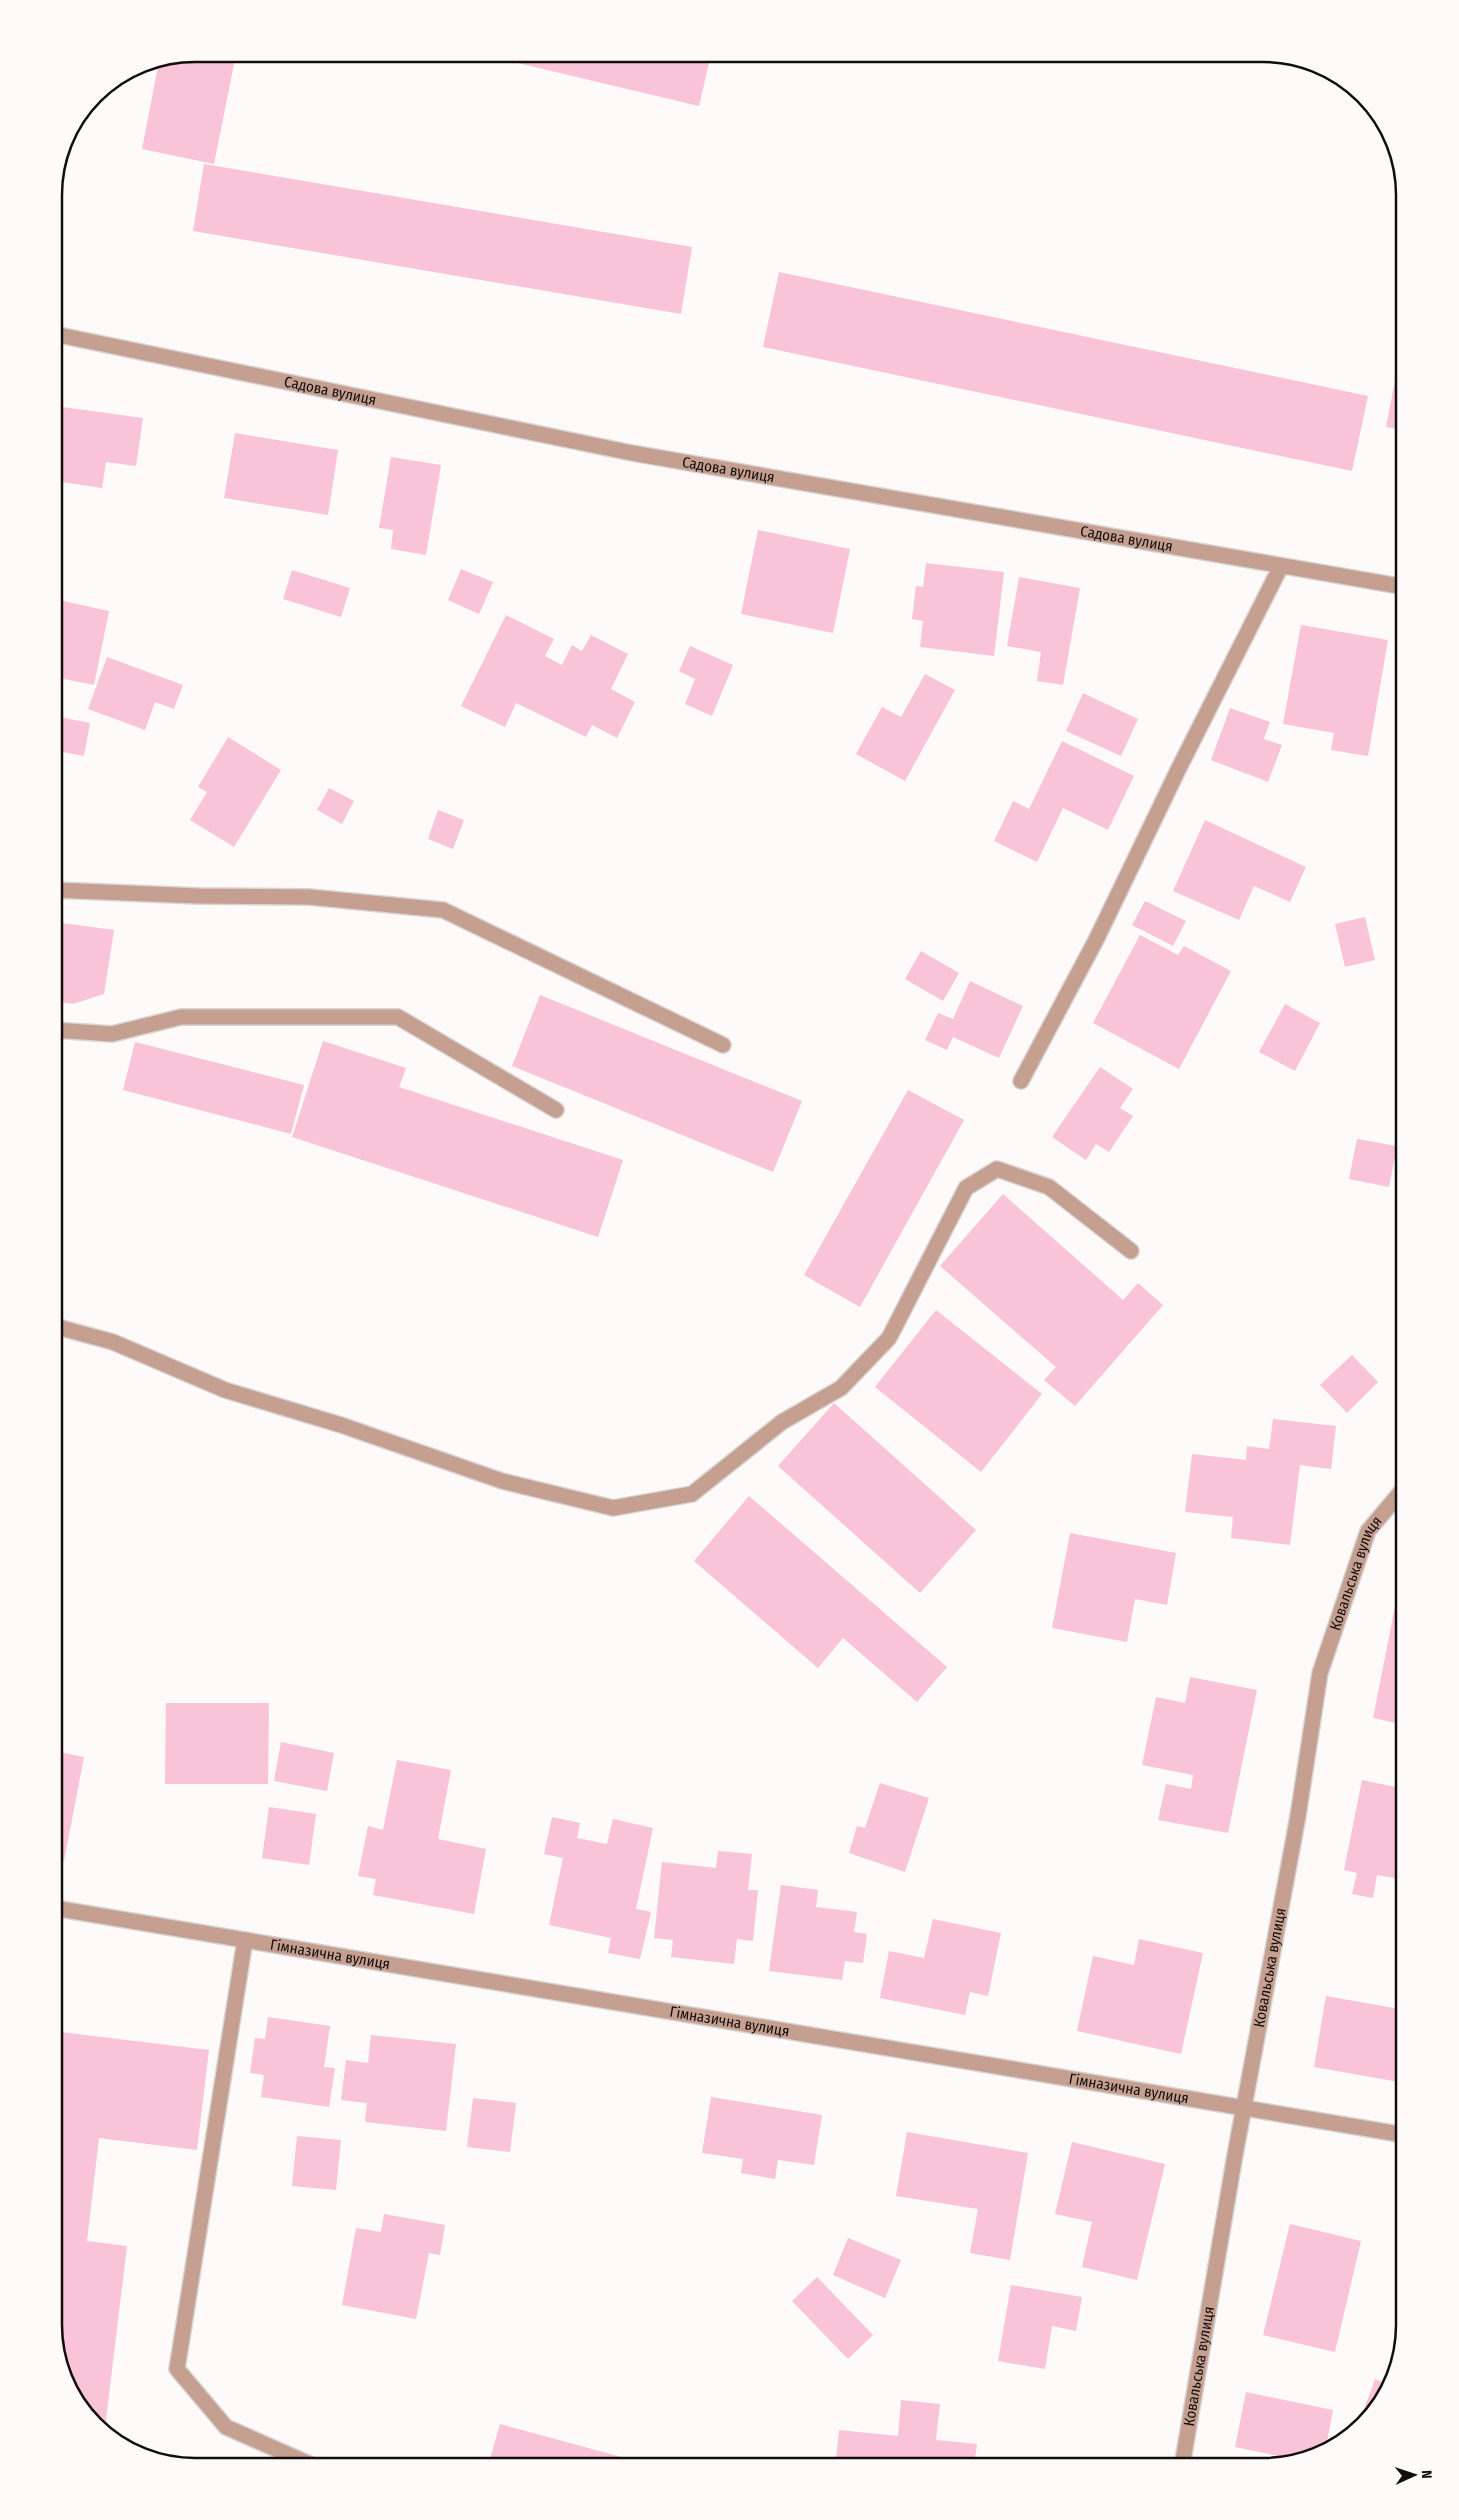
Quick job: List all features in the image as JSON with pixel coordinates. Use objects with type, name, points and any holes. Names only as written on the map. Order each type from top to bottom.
[{"type":"street","name":"Садова вулиця","points":[[63,336],[632,453],[1396,585]]},
{"type":"street","points":[[1021,1082],[1097,938],[1281,566]]},
{"type":"street","points":[[63,890],[199,896],[309,897],[443,910],[723,1045]]},
{"type":"street","points":[[63,1031],[112,1034],[182,1017],[398,1018],[556,1110]]},
{"type":"street","points":[[63,1328],[113,1342],[225,1390],[341,1425],[502,1481],[612,1508],[692,1494],[782,1422],[841,1388],[889,1338],[966,1188],[996,1169],[1049,1187],[1131,1251]]},
{"type":"street","name":"Ковальська вулиця","points":[[1183,2458],[1298,1816],[1320,1673],[1368,1531],[1396,1498]]},
{"type":"street","name":"Гімназична вулиця","points":[[63,1910],[1396,2135]]},
{"type":"street","points":[[245,1940],[177,2369],[226,2427],[294,2457]]},
{"type":"building","points":[[196,62],[234,62],[214,164],[142,149],[158,68]]},
{"type":"building","points":[[515,62],[709,62],[699,106]]},
{"type":"building","points":[[204,164],[692,247],[681,314],[193,231]]},
{"type":"building","points":[[779,272],[1368,396],[1352,471],[763,347]]},
{"type":"building","points":[[1396,375],[1396,429],[1386,427]]},
{"type":"building","points":[[63,407],[143,418],[136,466],[106,462],[102,488],[63,482]]},
{"type":"building","points":[[235,433],[338,450],[328,515],[224,498]]},
{"type":"building","points":[[391,457],[441,465],[426,555],[391,549],[393,530],[379,528]]},
{"type":"building","points":[[758,530],[850,549],[833,633],[741,614]]},
{"type":"building","points":[[926,563],[1004,572],[994,656],[920,647],[923,621],[912,619],[916,586],[923,587]]},
{"type":"building","points":[[461,569],[493,582],[479,614],[448,600]]},
{"type":"building","points":[[292,570],[350,588],[341,617],[283,599]]},
{"type":"building","points":[[1019,577],[1080,588],[1063,685],[1037,681],[1041,652],[1007,646]]},
{"type":"building","points":[[63,601],[109,611],[94,685],[63,679]]},
{"type":"building","points":[[506,615],[554,639],[545,656],[562,665],[572,645],[582,651],[591,635],[628,654],[611,689],[635,702],[617,738],[592,725],[586,737],[516,703],[505,727],[461,706]]},
{"type":"building","points":[[1301,625],[1388,640],[1368,756],[1331,750],[1334,733],[1283,724]]},
{"type":"building","points":[[690,646],[733,665],[712,716],[685,704],[695,679],[679,671]]},
{"type":"building","points":[[107,657],[183,685],[174,709],[155,702],[145,730],[88,709]]},
{"type":"building","points":[[925,674],[955,690],[905,781],[856,754],[882,707],[901,717]]},
{"type":"building","points":[[1083,693],[1138,719],[1121,756],[1066,731]]},
{"type":"building","points":[[1230,708],[1270,722],[1264,739],[1282,745],[1268,782],[1211,760]]},
{"type":"building","points":[[63,718],[90,723],[84,756],[63,752]]},
{"type":"building","points":[[228,737],[281,770],[234,847],[190,820],[207,792],[198,787]]},
{"type":"building","points":[[1062,741],[1134,776],[1108,830],[1063,808],[1037,862],[994,841],[1013,801],[1029,809]]},
{"type":"building","points":[[329,788],[354,801],[342,824],[317,810]]},
{"type":"building","points":[[438,810],[464,820],[453,849],[428,839]]},
{"type":"building","points":[[1205,820],[1306,867],[1290,902],[1254,886],[1239,920],[1173,891]]},
{"type":"building","points":[[1145,901],[1186,921],[1173,946],[1132,925]]},
{"type":"building","points":[[1365,917],[1375,960],[1345,967],[1335,924]]},
{"type":"building","points":[[63,923],[114,930],[104,994],[73,1004],[63,1002]]},
{"type":"building","points":[[1140,935],[1178,955],[1184,946],[1231,971],[1179,1069],[1093,1023]]},
{"type":"building","points":[[921,951],[959,973],[943,1001],[905,979]]},
{"type":"building","points":[[970,981],[1023,1006],[999,1058],[953,1037],[947,1050],[925,1040],[938,1013],[953,1019]]},
{"type":"building","points":[[540,995],[802,1101],[773,1172],[512,1066]]},
{"type":"building","points":[[1285,1004],[1320,1023],[1295,1071],[1259,1052]]},
{"type":"building","points":[[323,1041],[406,1068],[399,1087],[623,1160],[598,1237],[292,1137]]},
{"type":"building","points":[[135,1042],[304,1085],[291,1134],[123,1090]]},
{"type":"building","points":[[1100,1067],[1133,1089],[1120,1108],[1133,1116],[1109,1152],[1096,1144],[1086,1160],[1052,1137]]},
{"type":"building","points":[[908,1090],[964,1120],[860,1307],[804,1275]]},
{"type":"building","points":[[1357,1139],[1396,1146],[1389,1187],[1349,1179]]},
{"type":"building","points":[[1003,1194],[1123,1300],[1138,1283],[1163,1305],[1075,1406],[1044,1380],[1056,1367],[940,1266]]},
{"type":"building","points":[[936,1310],[1042,1394],[981,1472],[875,1387]]},
{"type":"building","points":[[1352,1355],[1378,1382],[1347,1413],[1320,1385]]},
{"type":"building","points":[[834,1403],[976,1530],[920,1593],[778,1466]]},
{"type":"building","points":[[1273,1419],[1336,1426],[1331,1469],[1300,1465],[1290,1545],[1231,1538],[1233,1517],[1185,1512],[1192,1454],[1246,1460],[1247,1446],[1269,1449]]},
{"type":"building","points":[[749,1496],[947,1667],[917,1702],[843,1638],[818,1668],[694,1561]]},
{"type":"building","points":[[1070,1533],[1176,1553],[1167,1605],[1135,1599],[1127,1642],[1052,1628]]},
{"type":"building","points":[[1396,1601],[1396,1723],[1373,1718]]},
{"type":"building","points":[[1190,1677],[1257,1690],[1228,1833],[1158,1820],[1166,1784],[1191,1789],[1193,1775],[1142,1765],[1156,1697],[1185,1703]]},
{"type":"building","points":[[166,1703],[269,1703],[268,1784],[165,1784]]},
{"type":"building","points":[[281,1742],[334,1753],[327,1791],[274,1781]]},
{"type":"building","points":[[63,1753],[84,1757],[63,1861]]},
{"type":"building","points":[[397,1760],[451,1770],[438,1839],[486,1849],[474,1914],[373,1895],[376,1879],[358,1876],[368,1826],[383,1830]]},
{"type":"building","points":[[1362,1780],[1396,1787],[1395,1878],[1377,1875],[1373,1898],[1352,1894],[1357,1873],[1344,1870]]},
{"type":"building","points":[[880,1783],[929,1798],[905,1872],[849,1853],[857,1826],[865,1828]]},
{"type":"building","points":[[269,1807],[316,1814],[309,1865],[262,1858]]},
{"type":"building","points":[[552,1817],[580,1823],[577,1838],[607,1844],[613,1819],[653,1828],[636,1909],[651,1912],[640,1959],[608,1953],[611,1938],[549,1925],[563,1858],[544,1854]]},
{"type":"building","points":[[718,1851],[752,1854],[748,1890],[758,1890],[753,1941],[737,1939],[734,1964],[671,1957],[673,1940],[654,1938],[662,1862],[716,1868]]},
{"type":"building","points":[[781,1885],[818,1890],[816,1907],[857,1912],[854,1932],[867,1934],[863,1963],[845,1961],[842,1980],[769,1971]]},
{"type":"building","points":[[933,1919],[1001,1933],[988,1996],[970,1992],[965,2015],[880,1998],[889,1951],[924,1958]]},
{"type":"building","points":[[1139,1939],[1203,1953],[1181,2054],[1077,2031],[1093,1956],[1134,1965]]},
{"type":"building","points":[[1326,1996],[1396,2008],[1396,2081],[1314,2067]]},
{"type":"building","points":[[268,2017],[330,2026],[324,2067],[335,2068],[329,2107],[261,2097],[264,2075],[250,2073],[255,2038],[265,2039]]},
{"type":"building","points":[[63,2032],[209,2050],[197,2150],[99,2138],[87,2241],[127,2246],[106,2422],[85,2398],[76,2383],[65,2350],[63,2333]]},
{"type":"building","points":[[371,2035],[456,2044],[446,2131],[365,2122],[367,2103],[341,2100],[346,2060],[368,2063]]},
{"type":"building","points":[[711,2097],[822,2115],[814,2165],[778,2160],[775,2179],[741,2173],[743,2159],[702,2153]]},
{"type":"building","points":[[473,2098],[516,2103],[510,2152],[467,2147]]},
{"type":"building","points":[[907,2132],[1028,2153],[1010,2260],[970,2253],[978,2209],[896,2196]]},
{"type":"building","points":[[297,2136],[341,2140],[336,2190],[292,2186]]},
{"type":"building","points":[[1072,2142],[1165,2164],[1137,2280],[1082,2267],[1092,2222],[1055,2214]]},
{"type":"building","points":[[384,2214],[445,2225],[440,2255],[429,2253],[416,2319],[342,2305],[356,2228],[381,2232]]},
{"type":"building","points":[[1290,2224],[1361,2241],[1335,2352],[1263,2335]]},
{"type":"building","points":[[848,2238],[901,2260],[885,2298],[833,2275]]},
{"type":"building","points":[[817,2277],[873,2335],[848,2359],[792,2301]]},
{"type":"building","points":[[1011,2285],[1082,2297],[1076,2331],[1052,2326],[1045,2369],[998,2361]]},
{"type":"building","points":[[1375,2379],[1383,2382],[1374,2398],[1363,2412]]},
{"type":"building","points":[[1246,2392],[1333,2410],[1327,2441],[1322,2444],[1298,2453],[1279,2456],[1235,2447]]},
{"type":"building","points":[[901,2400],[940,2404],[936,2440],[977,2444],[975,2458],[836,2458],[839,2430],[898,2436]]},
{"type":"building","points":[[500,2424],[623,2457],[490,2457]]}]
